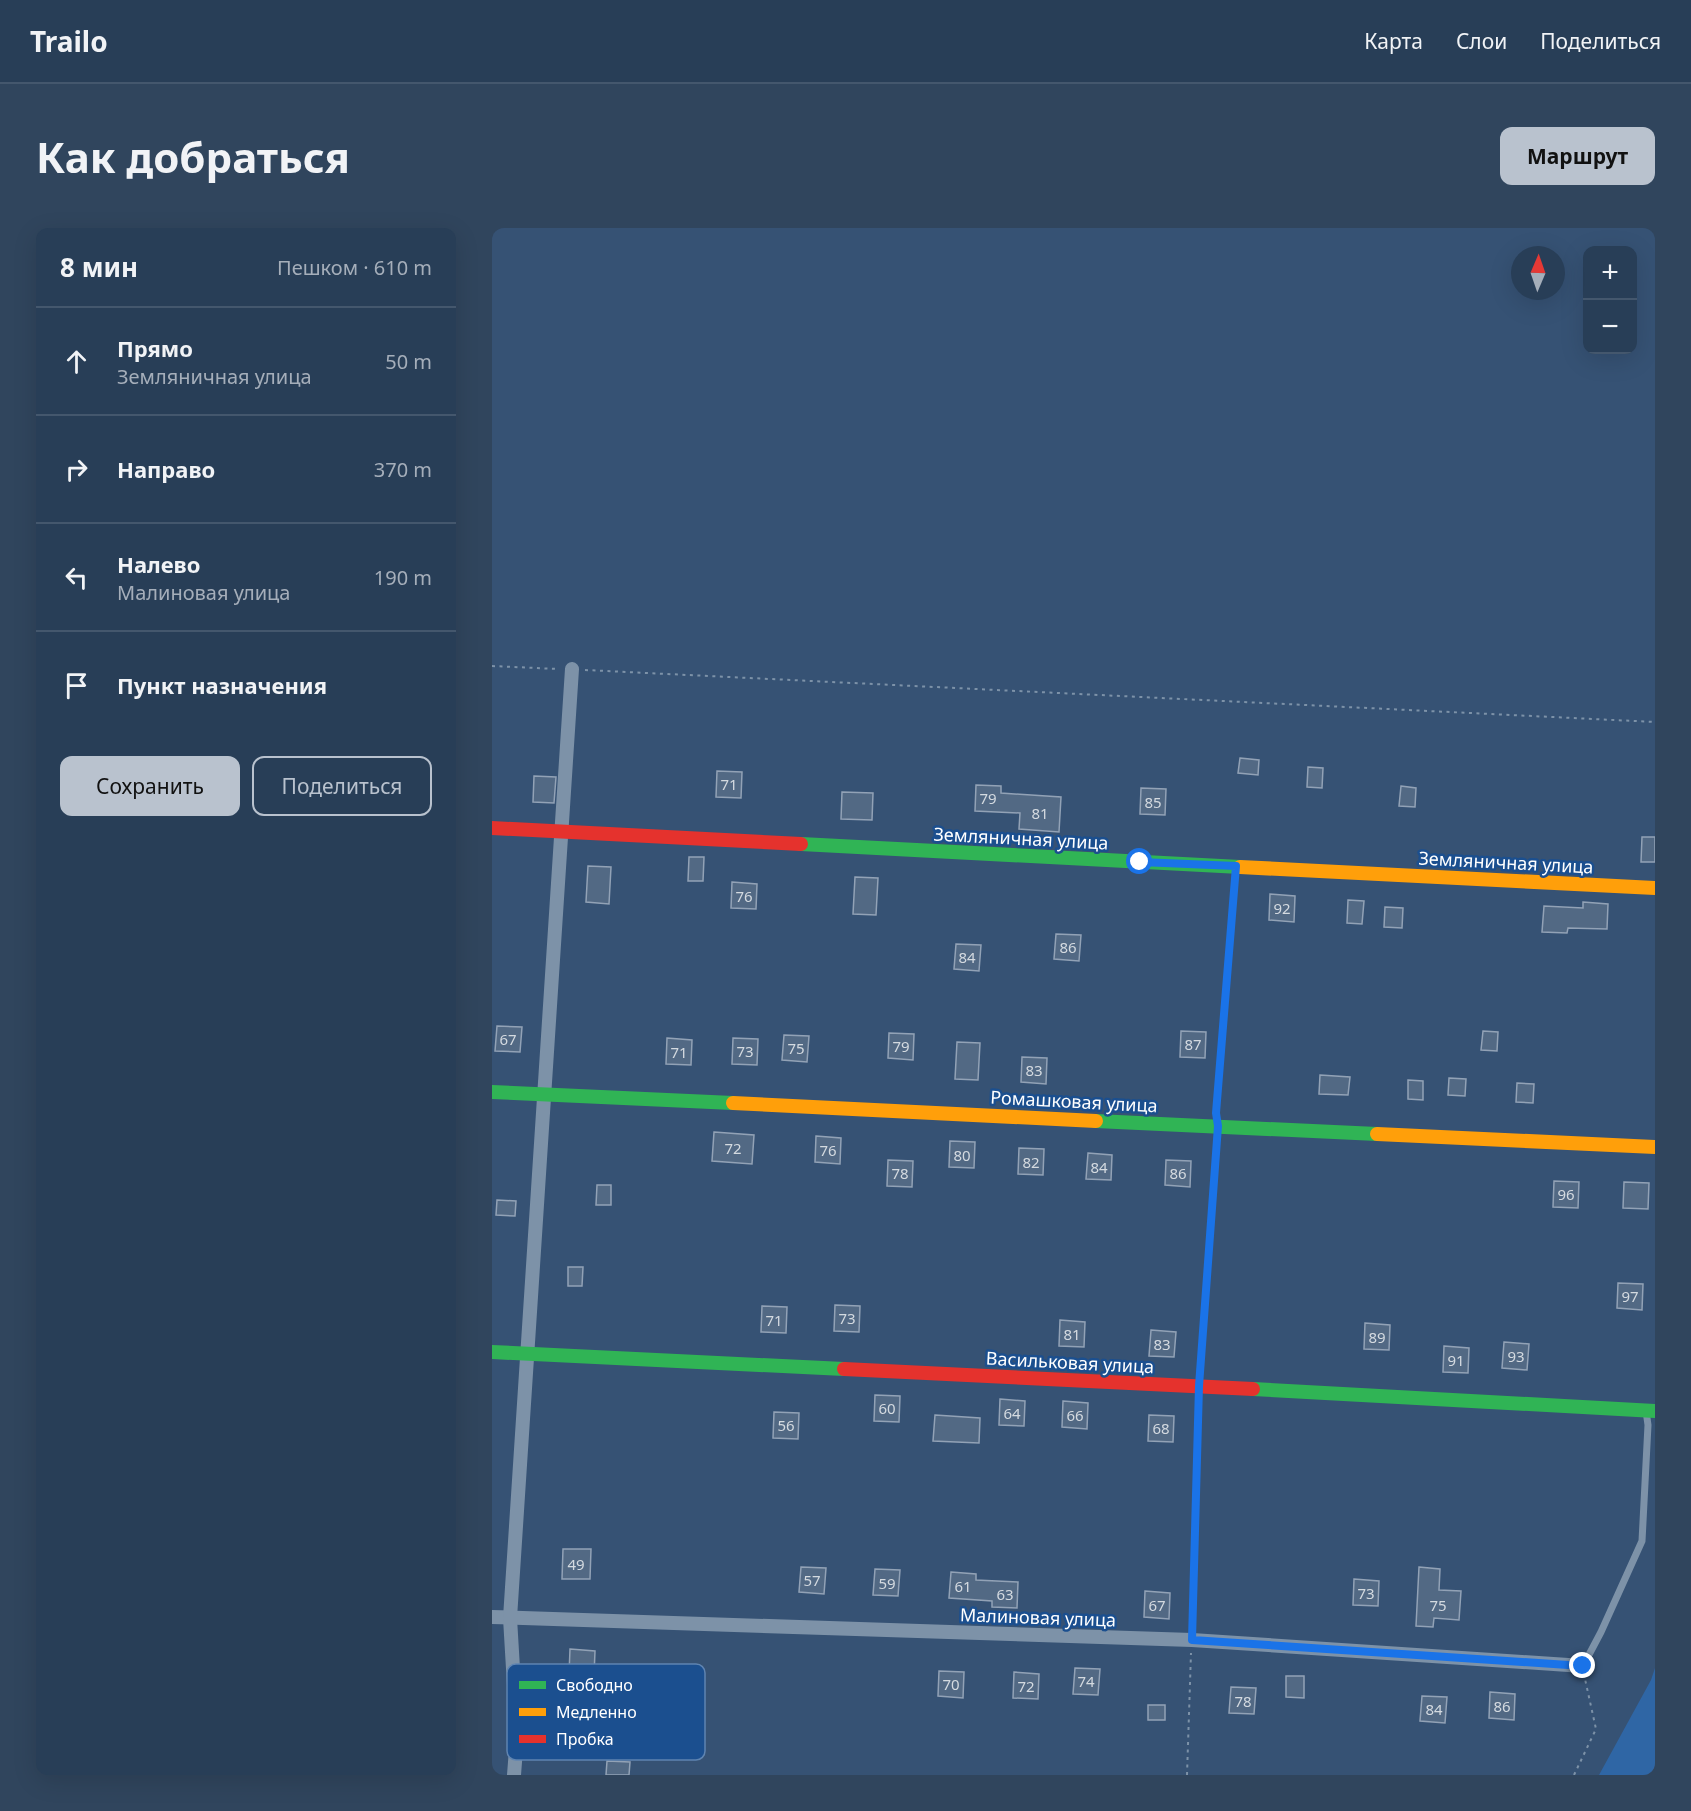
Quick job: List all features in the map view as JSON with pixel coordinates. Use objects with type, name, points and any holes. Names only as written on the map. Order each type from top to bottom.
[{"type":"street","points":[[513,1664],[510,1618],[572,669]]},
{"type":"street","name":"Земляничная улица","points":[[492,828],[1655,888]]},
{"type":"street","name":"Ромашковая улица","points":[[492,1092],[1655,1148]]},
{"type":"street","name":"Васильковая улица","points":[[492,1353],[1199,1386],[1651,1411]]},
{"type":"street","name":"Малиновая улица","points":[[492,1617],[1192,1640],[1583,1666]]},
{"type":"street","points":[[514,1775],[516,1760]]},
{"type":"lane","points":[[1583,1666],[1642,1541],[1648,1425],[1651,1411]]},
{"type":"path","points":[[492,666],[1655,722]]},
{"type":"path","points":[[1187,1775],[1199,1386],[1218,1126],[1216,1113],[1236,866]]},
{"type":"path","points":[[1574,1775],[1596,1730],[1583,1666]]},
{"type":"shaded area","points":[[1655,1668],[1655,1775],[1599,1775],[1651,1680]]},
{"type":"building","points":[[1240,758],[1259,760],[1258,775],[1238,773]]},
{"type":"building","points":[[1308,767],[1323,768],[1322,788],[1307,787]]},
{"type":"building","points":[[717,771],[742,772],[741,798],[716,797]]},
{"type":"building","points":[[534,776],[556,777],[554,803],[533,802]]},
{"type":"building","points":[[976,785],[1001,786],[1001,793],[1061,797],[1059,832],[1019,829],[1020,813],[975,811]]},
{"type":"building","points":[[1401,786],[1416,788],[1415,807],[1399,806]]},
{"type":"building","points":[[1141,788],[1166,789],[1165,815],[1140,814]]},
{"type":"building","points":[[842,792],[873,793],[872,820],[841,819]]},
{"type":"building","points":[[1642,837],[1655,837],[1655,862],[1641,862]]},
{"type":"building","points":[[689,857],[704,857],[703,881],[688,881]]},
{"type":"building","points":[[588,866],[611,867],[609,904],[586,902]]},
{"type":"building","points":[[855,877],[878,878],[876,915],[853,914]]},
{"type":"building","points":[[732,882],[757,884],[756,909],[731,908]]},
{"type":"building","points":[[1270,894],[1295,896],[1294,922],[1269,920]]},
{"type":"building","points":[[1348,900],[1364,901],[1362,924],[1347,923]]},
{"type":"building","points":[[1583,902],[1608,904],[1607,929],[1568,928],[1567,933],[1542,932],[1544,906],[1583,908]]},
{"type":"building","points":[[1385,907],[1403,908],[1402,928],[1384,927]]},
{"type":"building","points":[[1056,934],[1081,935],[1079,961],[1054,959]]},
{"type":"building","points":[[956,944],[981,945],[979,971],[954,969]]},
{"type":"building","points":[[497,1026],[522,1027],[520,1052],[495,1051]]},
{"type":"building","points":[[1181,1031],[1206,1032],[1205,1058],[1180,1057]]},
{"type":"building","points":[[1483,1031],[1498,1032],[1497,1051],[1481,1050]]},
{"type":"building","points":[[889,1033],[914,1034],[913,1060],[888,1058]]},
{"type":"building","points":[[784,1035],[809,1036],[807,1062],[782,1060]]},
{"type":"building","points":[[667,1038],[692,1040],[691,1065],[666,1064]]},
{"type":"building","points":[[733,1038],[758,1039],[757,1065],[732,1064]]},
{"type":"building","points":[[957,1042],[980,1043],[978,1080],[955,1079]]},
{"type":"building","points":[[1022,1057],[1047,1058],[1046,1084],[1021,1082]]},
{"type":"building","points":[[1320,1075],[1350,1077],[1348,1095],[1319,1094]]},
{"type":"building","points":[[1449,1078],[1466,1079],[1465,1096],[1448,1095]]},
{"type":"building","points":[[1408,1080],[1423,1081],[1423,1100],[1408,1099]]},
{"type":"building","points":[[1517,1083],[1534,1084],[1533,1103],[1516,1102]]},
{"type":"building","points":[[714,1132],[754,1135],[752,1164],[712,1161]]},
{"type":"building","points":[[816,1136],[841,1138],[840,1164],[815,1162]]},
{"type":"building","points":[[950,1141],[975,1142],[974,1168],[949,1167]]},
{"type":"building","points":[[1019,1148],[1044,1149],[1043,1175],[1018,1174]]},
{"type":"building","points":[[1088,1153],[1112,1155],[1111,1180],[1086,1179]]},
{"type":"building","points":[[888,1160],[913,1161],[912,1187],[887,1186]]},
{"type":"building","points":[[1166,1160],[1191,1161],[1190,1187],[1165,1185]]},
{"type":"building","points":[[1554,1181],[1579,1182],[1578,1208],[1553,1207]]},
{"type":"building","points":[[1624,1182],[1649,1183],[1648,1209],[1623,1208]]},
{"type":"building","points":[[597,1185],[611,1185],[611,1205],[596,1205]]},
{"type":"building","points":[[497,1200],[516,1201],[515,1216],[496,1215]]},
{"type":"building","points":[[568,1267],[583,1267],[582,1286],[568,1286]]},
{"type":"building","points":[[1618,1283],[1643,1284],[1642,1310],[1617,1308]]},
{"type":"building","points":[[835,1305],[860,1306],[859,1332],[834,1331]]},
{"type":"building","points":[[762,1306],[787,1307],[786,1333],[761,1332]]},
{"type":"building","points":[[1060,1320],[1085,1322],[1084,1347],[1059,1346]]},
{"type":"building","points":[[1365,1323],[1390,1325],[1389,1350],[1364,1349]]},
{"type":"building","points":[[1151,1330],[1176,1332],[1174,1357],[1149,1356]]},
{"type":"building","points":[[1504,1342],[1529,1344],[1527,1370],[1502,1368]]},
{"type":"building","points":[[1444,1346],[1469,1348],[1468,1373],[1443,1372]]},
{"type":"building","points":[[875,1395],[900,1396],[899,1422],[874,1421]]},
{"type":"building","points":[[1000,1399],[1025,1401],[1024,1426],[999,1425]]},
{"type":"building","points":[[1063,1401],[1088,1403],[1087,1429],[1062,1427]]},
{"type":"building","points":[[774,1412],[799,1413],[798,1439],[773,1438]]},
{"type":"building","points":[[935,1415],[980,1418],[979,1443],[933,1441]]},
{"type":"building","points":[[1149,1415],[1174,1416],[1173,1442],[1148,1441]]},
{"type":"building","points":[[563,1549],[591,1549],[590,1579],[562,1579]]},
{"type":"building","points":[[801,1567],[826,1568],[824,1594],[799,1592]]},
{"type":"building","points":[[1419,1567],[1440,1569],[1439,1590],[1461,1591],[1459,1620],[1434,1618],[1433,1627],[1416,1626]]},
{"type":"building","points":[[875,1569],[900,1570],[898,1596],[873,1595]]},
{"type":"building","points":[[951,1572],[976,1574],[976,1580],[1018,1582],[1017,1608],[992,1607],[992,1601],[949,1598]]},
{"type":"building","points":[[1354,1579],[1379,1581],[1378,1606],[1353,1605]]},
{"type":"building","points":[[1145,1591],[1170,1593],[1169,1619],[1144,1617]]},
{"type":"building","points":[[570,1649],[595,1651],[594,1664],[569,1664]]},
{"type":"building","points":[[1075,1668],[1100,1669],[1098,1695],[1073,1694]]},
{"type":"building","points":[[939,1671],[964,1672],[963,1698],[938,1696]]},
{"type":"building","points":[[1014,1672],[1039,1674],[1038,1699],[1013,1698]]},
{"type":"building","points":[[1286,1676],[1304,1676],[1304,1698],[1286,1697]]},
{"type":"building","points":[[1231,1687],[1256,1688],[1254,1714],[1229,1713]]},
{"type":"building","points":[[1490,1692],[1515,1694],[1514,1720],[1489,1718]]},
{"type":"building","points":[[1422,1696],[1447,1697],[1445,1723],[1420,1721]]},
{"type":"building","points":[[1148,1705],[1165,1705],[1165,1720],[1148,1720]]},
{"type":"building","points":[[607,1761],[630,1762],[629,1775],[606,1775]]},
{"type":"traffic: fast","points":[[801,844],[1240,867]]},
{"type":"traffic: fast","points":[[492,1092],[733,1103]]},
{"type":"traffic: fast","points":[[1096,1121],[1377,1134]]},
{"type":"traffic: fast","points":[[492,1352],[844,1369]]},
{"type":"traffic: fast","points":[[1253,1389],[1655,1411]]},
{"type":"traffic: slow","points":[[1240,867],[1655,888]]},
{"type":"traffic: slow","points":[[733,1103],[1096,1121]]},
{"type":"traffic: slow","points":[[1377,1134],[1655,1147]]},
{"type":"traffic: jam","points":[[492,828],[801,844]]},
{"type":"traffic: jam","points":[[844,1369],[1253,1389]]},
{"type":"route","points":[[1140,862],[1236,866],[1216,1113],[1218,1126],[1199,1386],[1192,1640],[1583,1666]]}]
